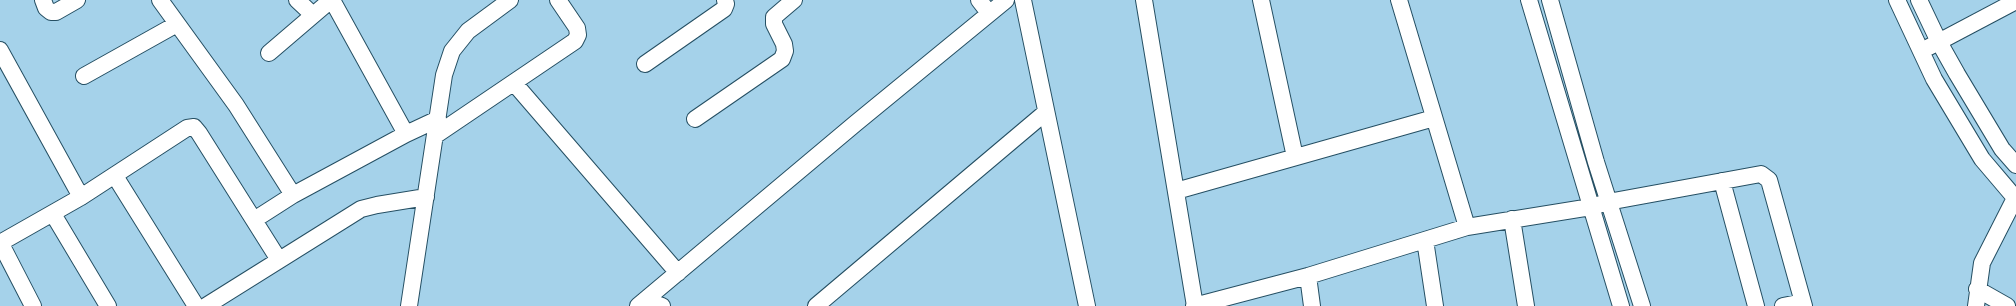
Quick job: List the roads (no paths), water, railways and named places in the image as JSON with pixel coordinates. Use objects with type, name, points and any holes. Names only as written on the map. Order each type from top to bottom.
[{"type":"street","points":[[43,0],[46,8],[51,12],[56,12],[76,0]]},
{"type":"street","points":[[160,0],[240,111],[294,195]]},
{"type":"street","points":[[297,0],[313,14]]},
{"type":"street","points":[[268,53],[313,14],[332,0],[406,134]]},
{"type":"street","points":[[409,306],[444,75],[452,51],[468,31],[510,0]]},
{"type":"street","points":[[436,135],[575,41],[578,35],[577,28],[558,0]]},
{"type":"street","points":[[645,64],[724,9],[726,4],[725,0]]},
{"type":"street","points":[[695,119],[782,59],[785,52],[784,44],[774,24],[774,16],[794,0]]},
{"type":"street","points":[[978,0],[989,13]]},
{"type":"street","points":[[641,303],[1006,0]]},
{"type":"street","points":[[1023,0],[1087,306]]},
{"type":"street","points":[[1144,0],[1195,306],[1308,276],[1467,227],[1591,207],[1608,202],[1761,174],[1769,180],[1803,304],[1782,306]]},
{"type":"street","points":[[1262,0],[1294,158]]},
{"type":"street","points":[[1399,0],[1467,227]]},
{"type":"street","points":[[1529,0],[1621,306]]},
{"type":"street","points":[[1550,0],[1608,202],[1642,306]]},
{"type":"street","points":[[1897,0],[1934,79],[1982,159],[2016,198],[1982,263],[1977,288],[1976,306]]},
{"type":"street","points":[[1919,0],[1938,42],[2002,149],[2016,165]]},
{"type":"street","points":[[1920,50],[2016,1]]},
{"type":"street","points":[[84,76],[177,24]]},
{"type":"street","points":[[0,50],[81,197]]},
{"type":"street","points":[[514,83],[678,273]]},
{"type":"street","points":[[816,306],[1046,112]]},
{"type":"street","points":[[1176,191],[1434,118]]},
{"type":"street","points":[[254,220],[294,195],[406,134],[438,119]]},
{"type":"street","points":[[34,306],[0,243],[81,197],[187,128],[194,127],[199,133],[279,260]]},
{"type":"street","points":[[115,176],[196,306]]},
{"type":"street","points":[[1722,180],[1756,306]]},
{"type":"street","points":[[206,306],[361,210],[377,205],[426,197]]},
{"type":"street","points":[[53,214],[108,306]]},
{"type":"street","points":[[1512,219],[1526,306]]},
{"type":"street","points":[[1425,240],[1435,306]]},
{"type":"street","points":[[1308,276],[1312,306]]},
{"type":"street","points":[[1977,288],[2007,306]]},
{"type":"street","points":[[641,303],[662,306]]}]
